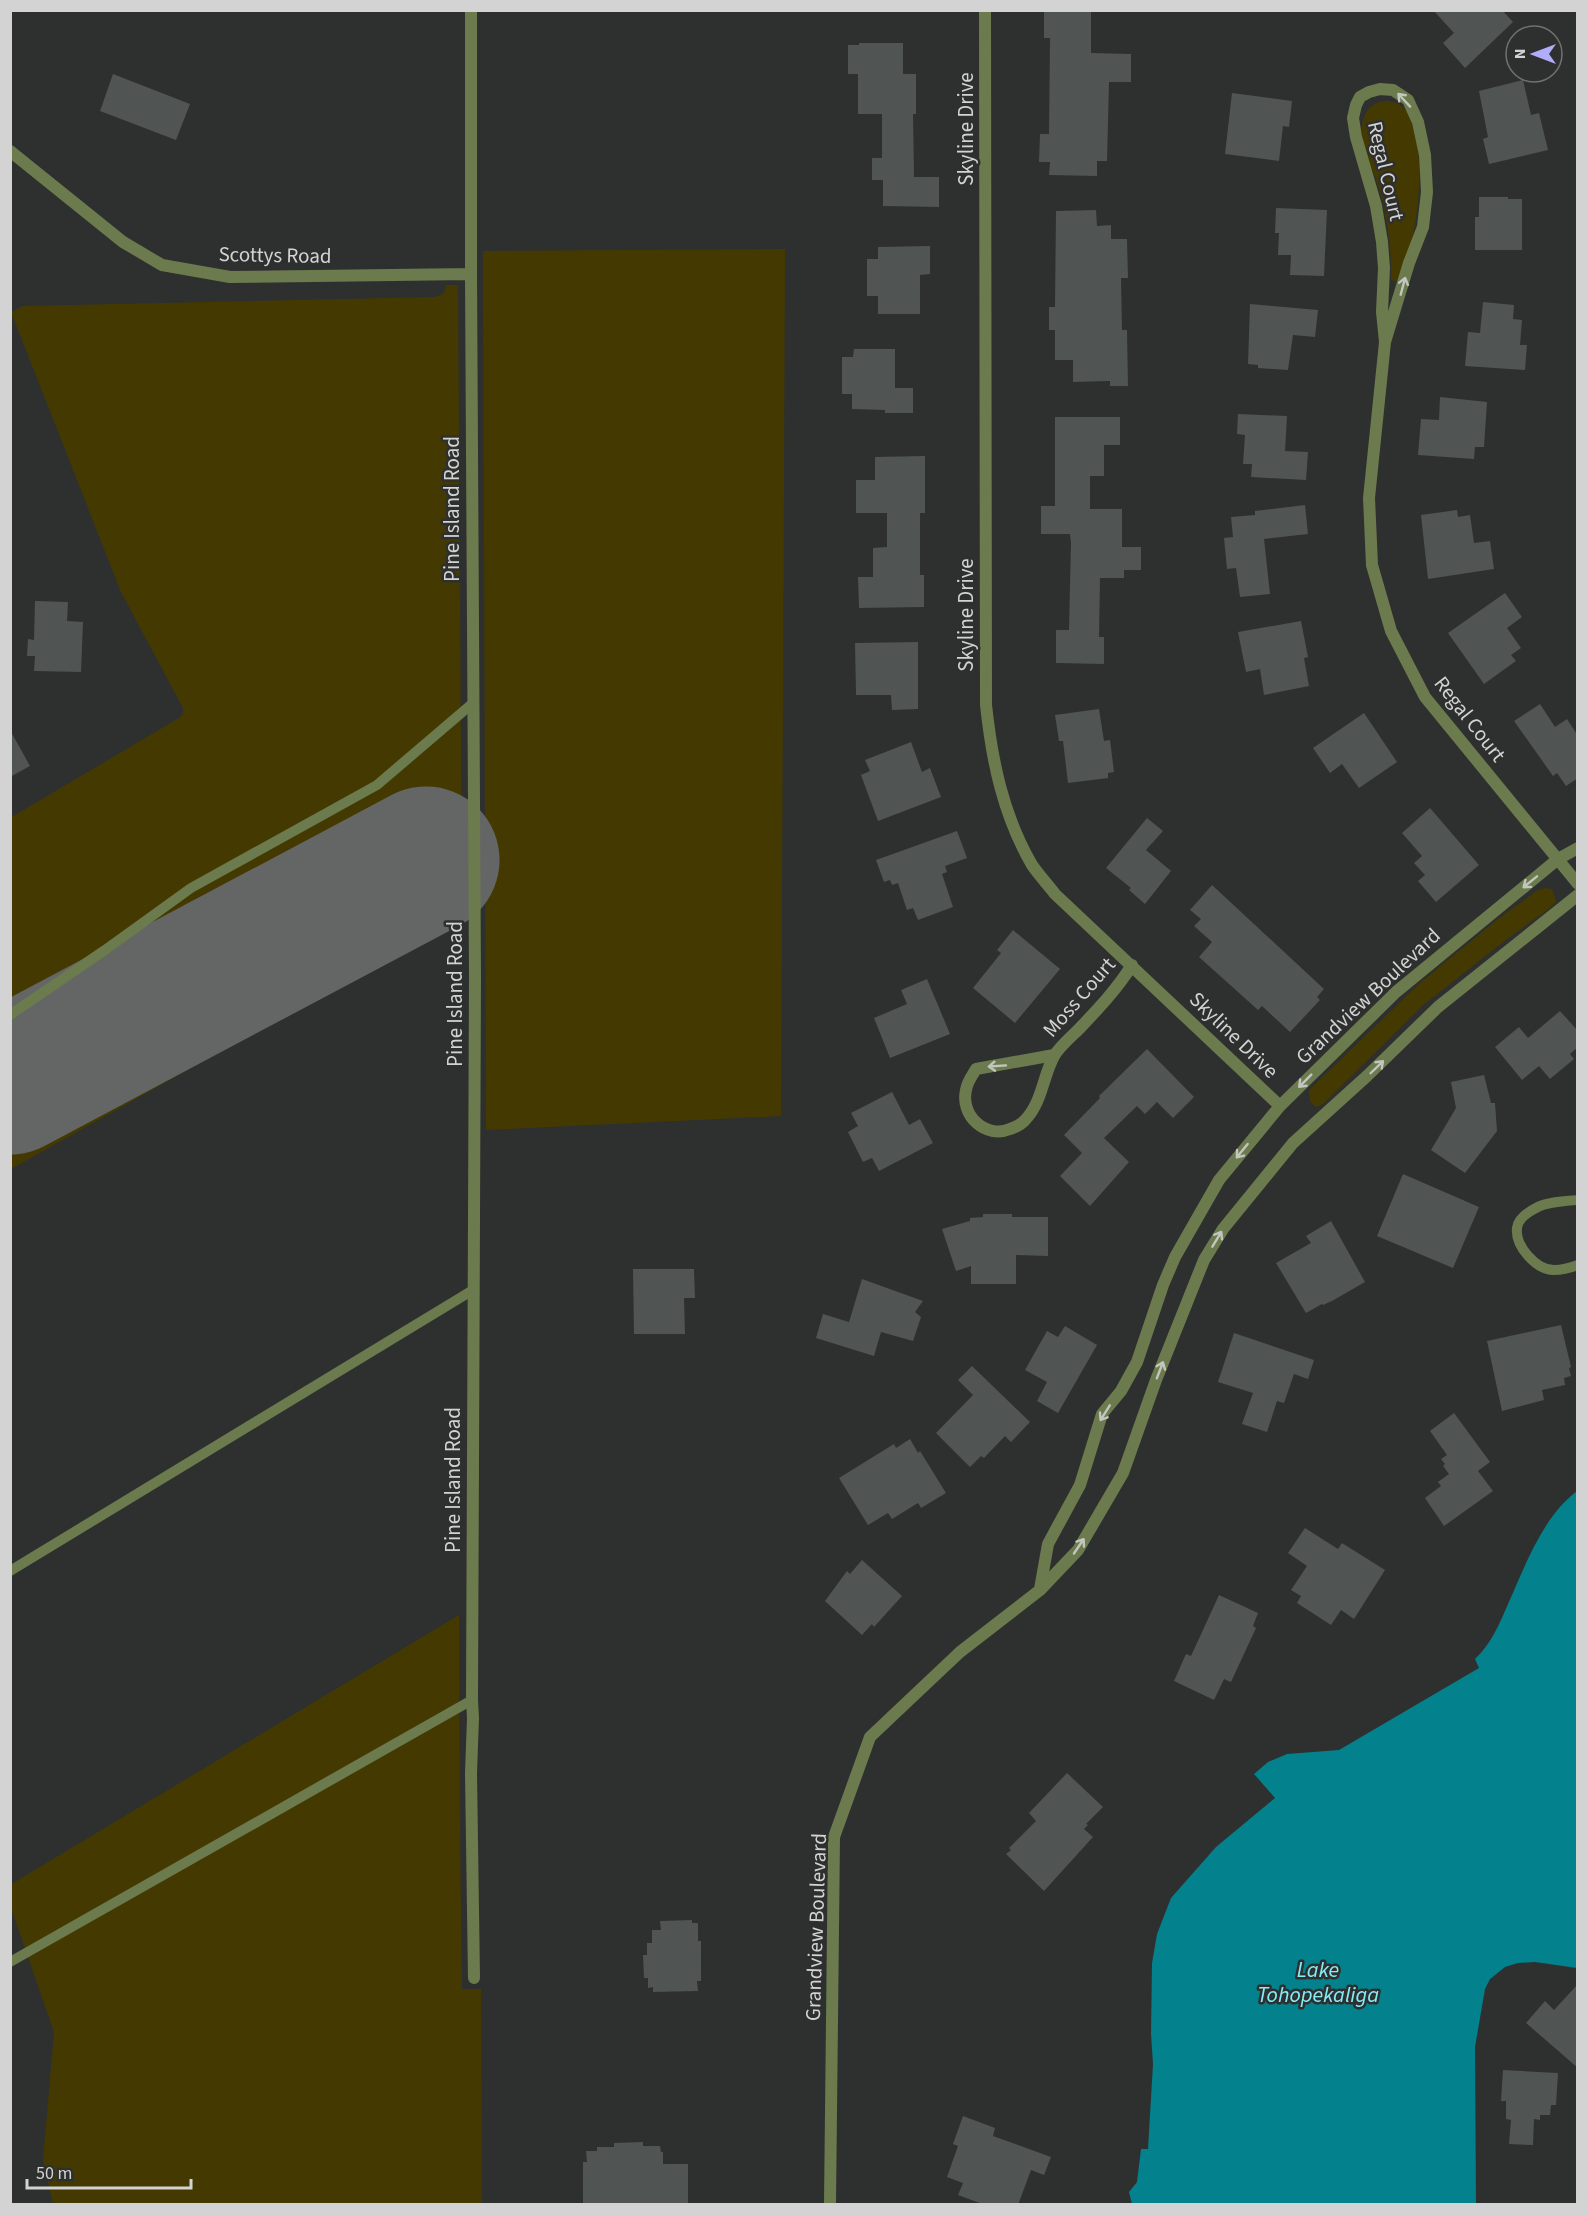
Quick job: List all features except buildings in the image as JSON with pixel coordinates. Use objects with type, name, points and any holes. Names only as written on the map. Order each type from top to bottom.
[{"type":"street","name":"Pine Island Road","points":[[471,10],[473,703],[473,1718],[471,1773],[474,1978]]},
{"type":"street","name":"Skyline Drive","points":[[985,10],[986,705],[999,784],[1016,833],[1033,866],[1055,894],[1280,1106]]},
{"type":"street","name":"Regal Court","points":[[1385,342],[1423,227],[1427,192],[1425,155],[1418,122],[1407,100],[1394,90],[1380,89],[1360,97],[1353,118],[1356,137],[1376,206],[1384,268],[1382,312],[1385,342],[1369,498],[1372,565],[1390,631],[1425,697],[1578,884]]},
{"type":"street","name":"Scottys Road","points":[[10,151],[123,242],[162,265],[230,277],[471,274]]},
{"type":"street","name":"Grandview Boulevard","points":[[1040,1590],[1048,1544],[1080,1485],[1102,1414],[1121,1391],[1137,1362],[1163,1284],[1175,1257],[1219,1180],[1280,1106],[1396,992],[1558,860],[1578,848]]},
{"type":"street","name":"Grandview Boulevard","points":[[830,2205],[834,1836],[870,1737],[960,1652],[1040,1590],[1078,1550],[1123,1473],[1156,1380],[1204,1260],[1223,1228],[1302,1134],[1367,1076],[1438,1007],[1578,895]]},
{"type":"street","name":"Moss Court","points":[[1054,1055],[976,1069],[969,1079],[965,1092],[966,1109],[977,1124],[985,1130],[1004,1132],[1026,1120],[1033,1109],[1054,1055],[1118,988],[1132,965]]},
{"type":"lane","points":[[10,1015],[191,888],[377,785],[473,703]]},
{"type":"lane","points":[[1578,1200],[1536,1207],[1521,1218],[1517,1226],[1518,1240],[1540,1267],[1553,1270],[1578,1265]]},
{"type":"lane","points":[[10,1571],[473,1290]]},
{"type":"lane","points":[[10,1962],[472,1700]]},
{"type":"shaded area","points":[[1389,101],[1405,109],[1413,124],[1419,170],[1415,223],[1410,247],[1403,268],[1395,282],[1391,279],[1390,245],[1384,210],[1362,133],[1363,120],[1367,111],[1378,103]]},
{"type":"shaded area","points":[[785,249],[781,1116],[486,1130],[483,251]]},
{"type":"shaded area","points":[[446,285],[458,285],[462,916],[11,1169],[10,818],[179,718],[183,714],[183,708],[121,592],[11,312],[23,306],[435,297],[444,293]]},
{"type":"shaded area","points":[[1552,889],[1556,901],[1550,908],[1422,1006],[1323,1104],[1316,1107],[1312,1103],[1309,1090],[1420,983],[1498,919],[1538,890]]},
{"type":"shaded area","points":[[459,1615],[462,1989],[481,1989],[482,2204],[53,2204],[43,2160],[54,2032],[11,1908],[10,1885]]},
{"type":"water","name":"Lake Tohopekaliga","points":[[1577,1491],[1577,1968],[1535,1962],[1518,1963],[1505,1967],[1490,1979],[1485,1989],[1475,2047],[1476,2204],[1132,2204],[1129,2192],[1137,2182],[1141,2149],[1148,2149],[1153,2064],[1152,1963],[1157,1934],[1171,1898],[1216,1847],[1275,1798],[1254,1774],[1268,1762],[1287,1754],[1339,1750],[1479,1668],[1475,1659],[1494,1634],[1536,1543],[1554,1514]]},
{"type":"runway","points":[[10,1081],[426,860]]}]
